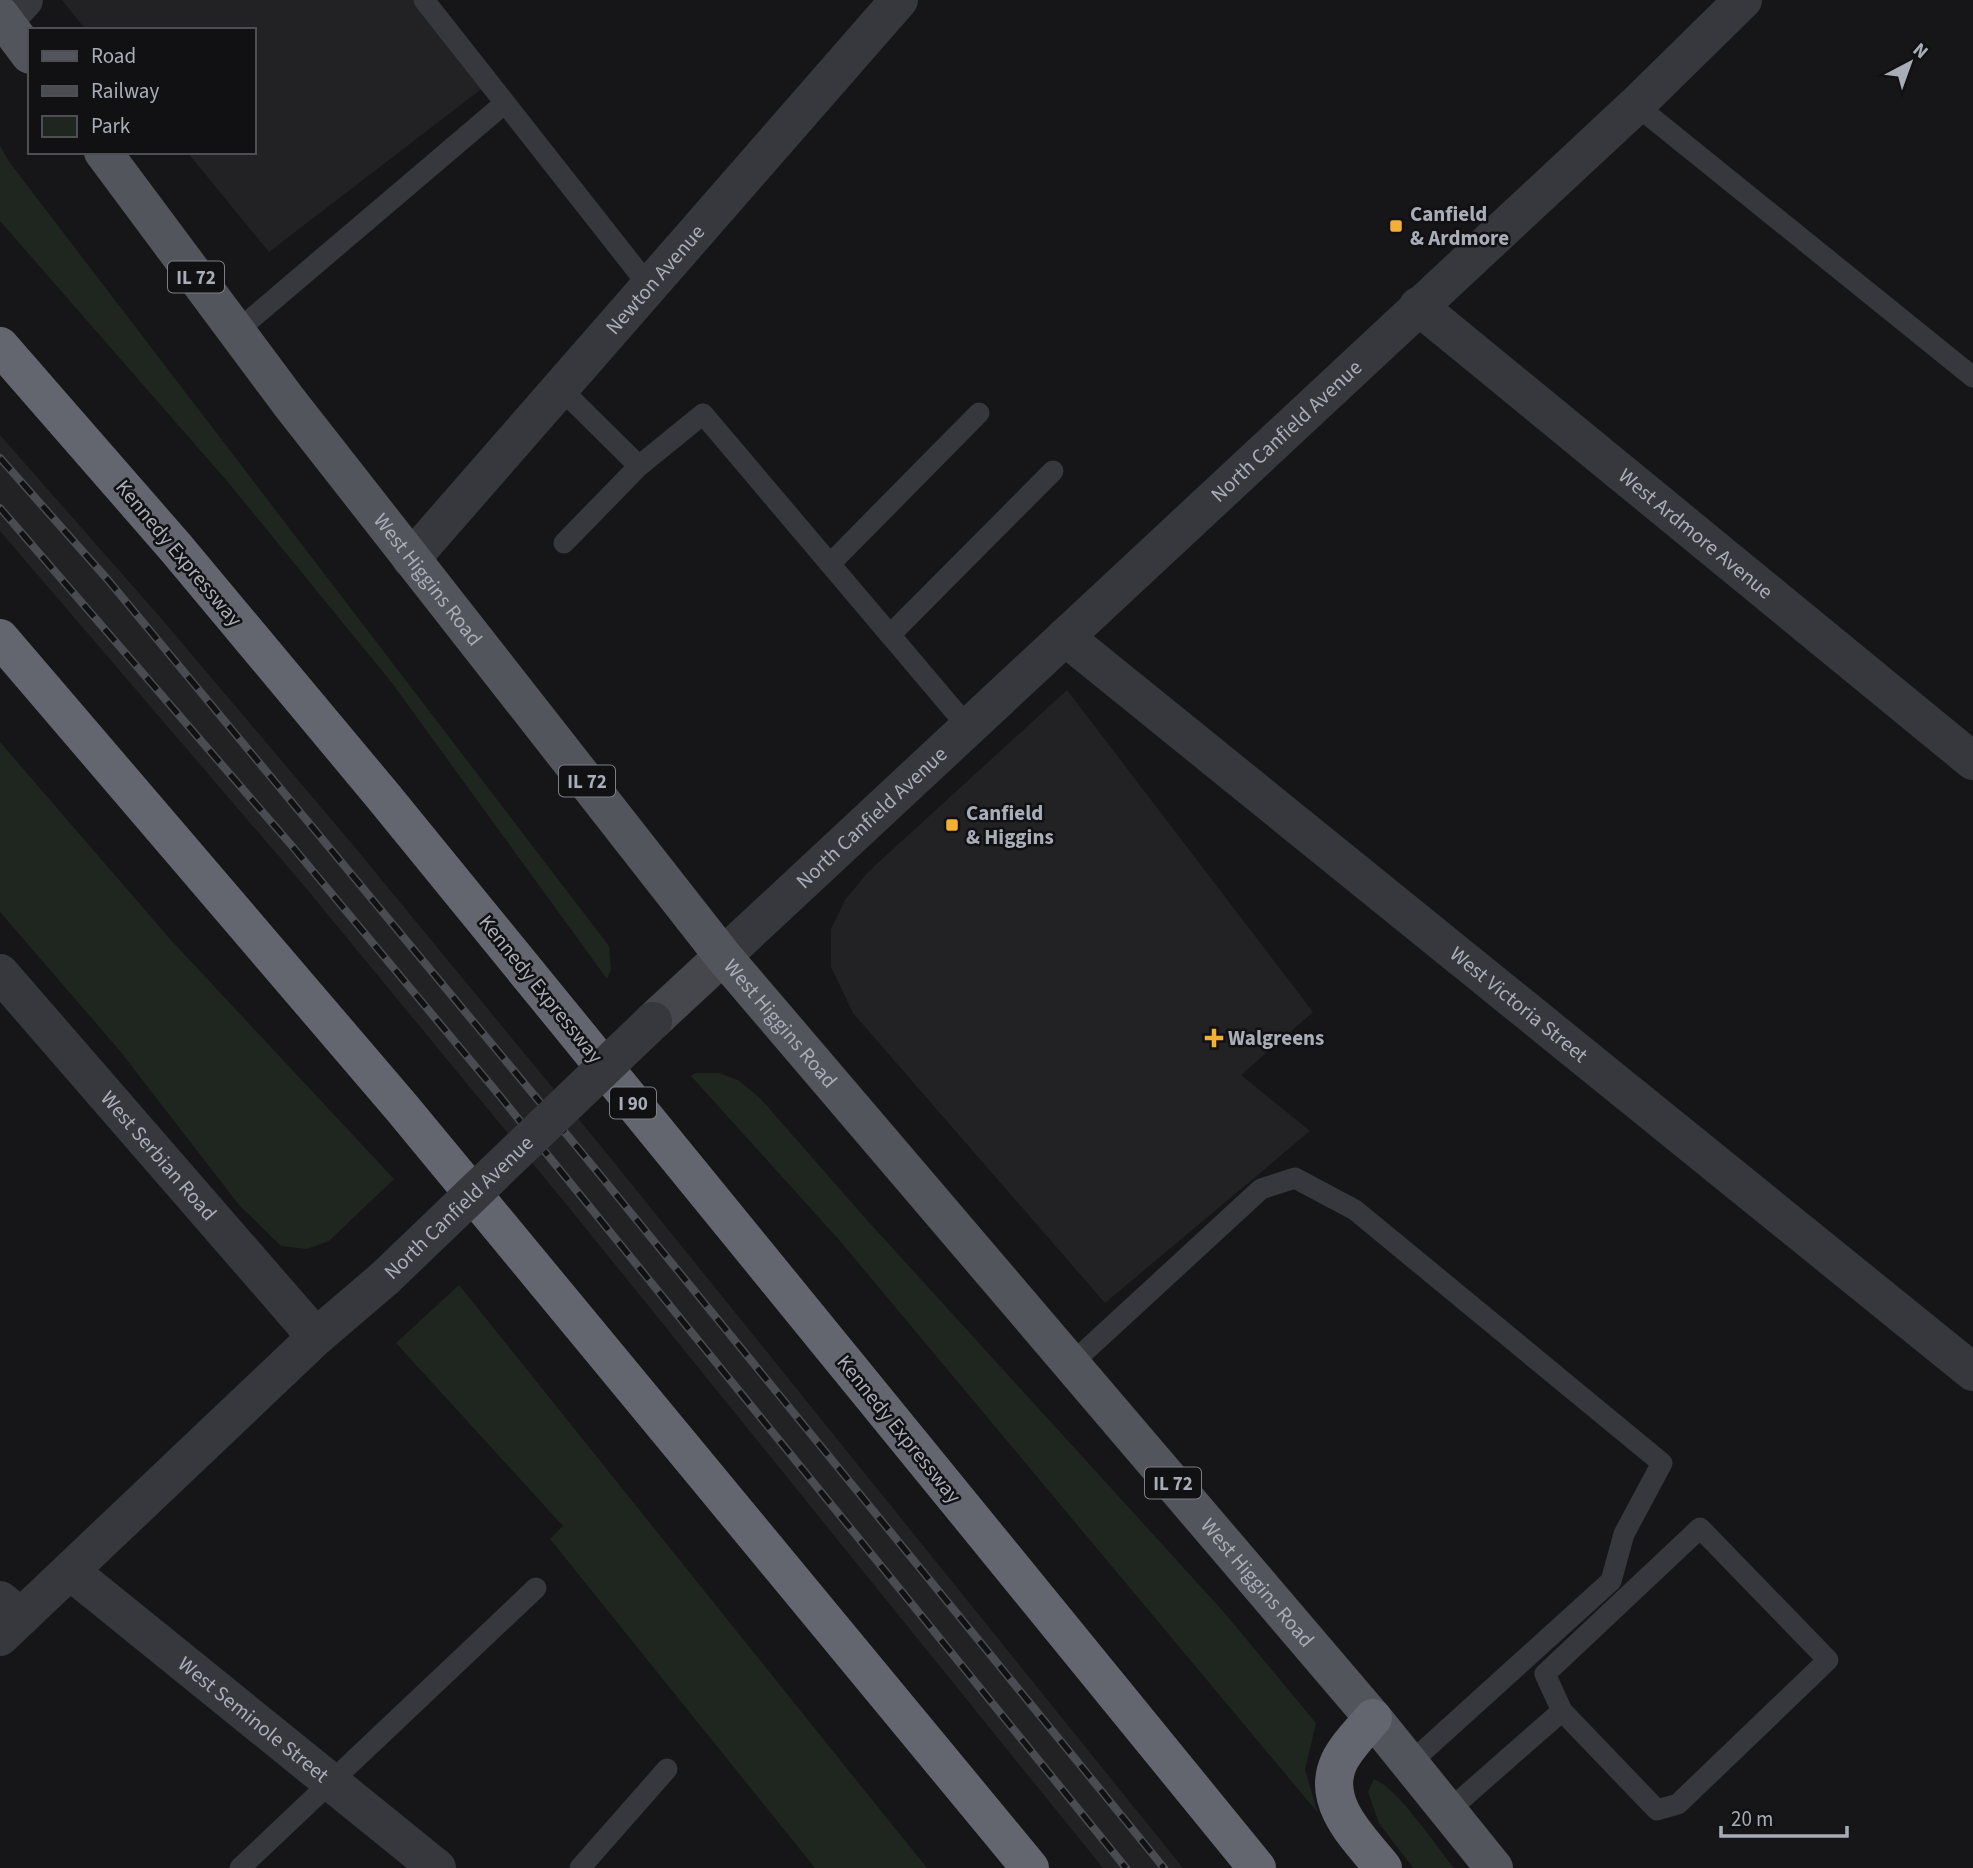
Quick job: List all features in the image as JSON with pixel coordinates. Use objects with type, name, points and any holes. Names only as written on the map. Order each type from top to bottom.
[{"type":"highway","name":"Kennedy Expressway","points":[[0,346],[176,548],[383,796],[1257,1868]]},
{"type":"highway","points":[[0,638],[402,1108],[1030,1868]]},
{"type":"highway","points":[[1373,1718],[1339,1762],[1334,1786],[1342,1818],[1383,1868]]},
{"type":"main road","points":[[9,12],[28,51]]},
{"type":"main road","name":"West Higgins Road","points":[[104,154],[411,559],[723,956],[1373,1718],[1494,1868]]},
{"type":"main road","name":"North Canfield Avenue","points":[[653,1021],[723,956]]},
{"type":"street","name":"Newton Avenue","points":[[411,559],[899,0]]},
{"type":"street","name":"North Canfield Avenue","points":[[723,956],[1636,105],[1743,0]]},
{"type":"street","name":"West Ardmore Avenue","points":[[1418,306],[1973,761]]},
{"type":"street","name":"West Victoria Street","points":[[1065,637],[1973,1372]]},
{"type":"street","name":"West Serbian Road","points":[[0,973],[316,1337]]},
{"type":"street","name":"North Canfield Avenue","points":[[7,1618],[70,1571],[316,1337],[385,1278],[653,1021]]},
{"type":"street","name":"West Seminole Street","points":[[70,1571],[437,1868]]},
{"type":"lane","points":[[424,0],[649,286]]},
{"type":"lane","points":[[237,331],[505,103]]},
{"type":"lane","points":[[1636,105],[1973,377]]},
{"type":"lane","points":[[560,388],[639,466]]},
{"type":"lane","points":[[830,564],[979,413]]},
{"type":"lane","points":[[564,543],[639,466],[703,414],[968,727]]},
{"type":"lane","points":[[890,635],[1053,471]]},
{"type":"lane","points":[[1072,1364],[1261,1189],[1295,1178],[1354,1210],[1662,1463],[1624,1534],[1611,1581],[1409,1764]]},
{"type":"lane","points":[[1700,1528],[1828,1660],[1678,1804],[1657,1810],[1562,1711],[1545,1674],[1700,1528]]},
{"type":"lane","points":[[240,1868],[536,1588]]},
{"type":"lane","points":[[1448,1811],[1562,1711]]},
{"type":"lane","points":[[580,1868],[667,1769]]},
{"type":"shaded area","points":[[62,0],[413,0],[484,87],[269,252],[189,154],[256,154],[256,28],[84,28]]},
{"type":"shaded area","points":[[0,435],[160,617],[353,845],[613,1161],[1183,1868],[1103,1868],[566,1204],[300,881],[0,531]]},
{"type":"shaded area","points":[[1067,690],[1313,1012],[1241,1075],[1310,1131],[1105,1303],[853,1013],[831,967],[831,929],[845,900],[868,872]]},
{"type":"green space","points":[[0,146],[10,163],[609,946],[611,970],[607,979],[392,683],[227,481],[0,221]]},
{"type":"green space","points":[[0,742],[170,939],[394,1179],[329,1241],[307,1249],[281,1246],[239,1205],[120,1051],[0,912]]},
{"type":"green space","points":[[695,1073],[719,1073],[738,1080],[760,1098],[866,1219],[1222,1610],[1316,1723],[1305,1770],[1318,1813],[840,1241],[691,1076]]},
{"type":"green space","points":[[459,1285],[927,1868],[815,1868],[550,1539],[563,1526],[396,1343]]},
{"type":"green space","points":[[1374,1779],[1405,1805],[1454,1868],[1413,1868],[1379,1823],[1368,1792]]},
{"type":"railway","points":[[0,458],[108,580],[596,1170],[1164,1868]]},
{"type":"railway","points":[[0,508],[292,846],[495,1090],[1126,1868]]},
{"type":"place","name":"Canfield & Ardmore","points":[[1396,226]]},
{"type":"place","name":"Canfield & Higgins","points":[[952,825]]},
{"type":"place","name":"Walgreens","points":[[1214,1038]]}]
